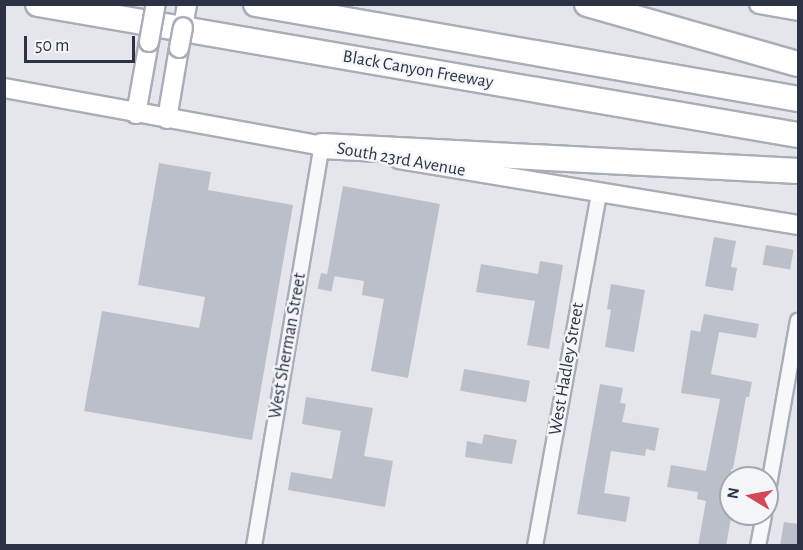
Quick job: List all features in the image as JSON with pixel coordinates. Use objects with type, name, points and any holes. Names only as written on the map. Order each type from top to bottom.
[{"type":"highway","name":"Black Canyon Freeway","points":[[38,4],[798,135]]},
{"type":"highway","name":"Black Canyon Freeway","points":[[256,4],[798,99]]},
{"type":"highway","points":[[587,4],[798,64]]},
{"type":"highway","points":[[322,146],[798,171]]},
{"type":"main road","points":[[136,114],[156,4]]},
{"type":"main road","points":[[167,119],[187,4]]},
{"type":"main road","points":[[759,4],[798,11]]},
{"type":"main road","name":"South 23rd Avenue","points":[[4,88],[136,114],[798,225]]},
{"type":"street","name":"West Sherman Street","points":[[254,546],[322,146]]},
{"type":"street","name":"West Hadley Street","points":[[535,546],[599,193]]},
{"type":"street","points":[[772,466],[798,321]]},
{"type":"street","points":[[758,546],[762,526]]},
{"type":"building","points":[[159,163],[211,172],[208,190],[293,205],[252,440],[84,411],[102,311],[199,328],[205,297],[138,285]]},
{"type":"building","points":[[343,186],[440,204],[408,378],[371,371],[384,299],[362,295],[364,281],[327,275]]},
{"type":"building","points":[[714,237],[736,241],[731,267],[737,268],[733,291],[705,286]]},
{"type":"building","points":[[766,245],[794,250],[790,270],[763,265]]},
{"type":"building","points":[[540,261],[563,265],[549,349],[527,345],[535,301],[476,292],[481,264],[538,274]]},
{"type":"building","points":[[321,273],[335,276],[331,292],[318,289]]},
{"type":"building","points":[[611,284],[645,290],[634,352],[605,347],[611,310],[607,309]]},
{"type":"building","points":[[704,314],[759,324],[756,338],[719,332],[711,374],[752,382],[749,397],[746,397],[734,466],[719,466],[719,526],[730,526],[726,546],[698,546],[706,501],[697,499],[698,492],[667,487],[671,465],[706,471],[720,399],[681,393],[691,330],[700,332]]},
{"type":"building","points":[[464,369],[530,381],[526,402],[460,391]]},
{"type":"building","points":[[600,384],[623,388],[620,403],[626,404],[622,422],[659,428],[655,451],[646,449],[645,456],[611,451],[604,493],[630,497],[626,522],[577,514]]},
{"type":"building","points":[[306,397],[373,408],[364,456],[393,461],[385,507],[288,490],[291,472],[332,479],[341,431],[302,424]]},
{"type":"building","points":[[484,434],[517,440],[512,464],[465,457],[467,441],[482,444]]},
{"type":"building","points":[[784,522],[798,524],[798,546],[780,546]]}]
